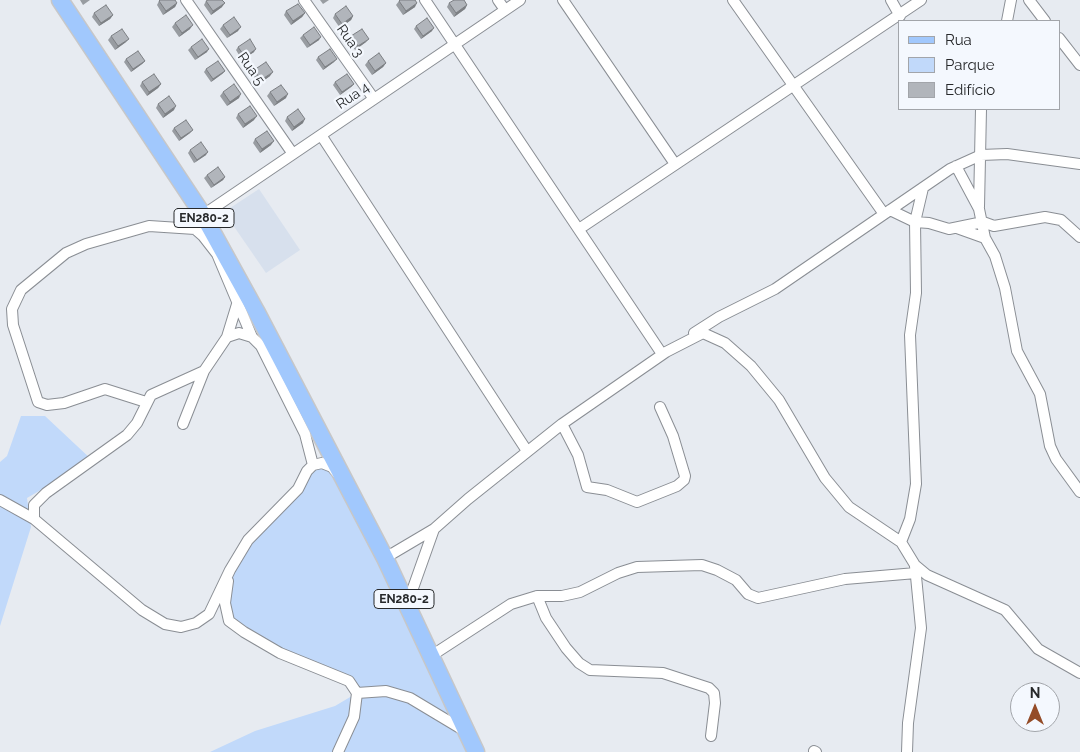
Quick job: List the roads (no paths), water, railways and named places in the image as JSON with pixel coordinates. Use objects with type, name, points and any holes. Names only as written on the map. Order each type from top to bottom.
[{"type":"main road","name":"EN280-2","points":[[60,0],[202,215],[385,558],[476,752]]},
{"type":"street","name":"Rua 5","points":[[186,0],[293,154]]},
{"type":"street","name":"Rua 3","points":[[304,0],[374,99]]},
{"type":"street","points":[[425,0],[662,354]]},
{"type":"street","points":[[498,0],[505,10]]},
{"type":"street","name":"Rua 4","points":[[202,215],[520,0]]},
{"type":"street","points":[[563,0],[675,164]]},
{"type":"street","points":[[733,0],[793,86],[887,212],[914,222],[929,223],[949,229],[983,222],[994,226],[1046,218],[1061,220],[1080,237]]},
{"type":"street","points":[[891,0],[900,16]]},
{"type":"street","points":[[579,229],[900,16],[921,0]]},
{"type":"street","points":[[1007,20],[1010,5],[1018,0]]},
{"type":"street","points":[[1029,0],[1044,20]]},
{"type":"street","points":[[1060,39],[1080,64]]},
{"type":"street","points":[[979,209],[981,110]]},
{"type":"street","points":[[321,135],[527,451]]},
{"type":"street","points":[[385,558],[434,529],[562,424],[662,354],[719,317],[775,289],[956,166],[981,155],[1007,154],[1080,164]]},
{"type":"street","points":[[956,166],[979,209],[985,238],[995,256],[1005,288],[1018,351],[1040,394],[1050,446],[1056,459],[1080,492]]},
{"type":"street","points":[[901,542],[910,519],[916,484],[910,351],[917,264],[914,222],[923,188]]},
{"type":"street","points":[[146,402],[105,389],[64,403],[47,405],[38,402],[13,325],[12,309],[21,290],[66,253],[86,244],[149,226],[195,229],[217,254],[252,336],[261,346],[305,434],[313,465]]},
{"type":"street","points":[[958,228],[985,238]]},
{"type":"street","points":[[183,424],[204,371],[227,338],[238,301]]},
{"type":"street","points":[[662,354],[704,333],[725,343],[751,366],[779,400],[825,478],[849,507],[901,542],[915,569],[921,628],[908,723],[907,752]]},
{"type":"street","points":[[227,338],[239,334],[252,336]]},
{"type":"street","points":[[34,519],[34,505],[46,493],[127,435],[137,423],[151,395],[204,371]]},
{"type":"street","points":[[562,424],[578,455],[587,487],[607,490],[637,502],[677,486],[684,480],[685,476],[673,436],[660,407]]},
{"type":"street","points":[[0,500],[34,519],[142,610],[166,624],[181,627],[196,623],[209,614],[230,570],[248,540],[298,489],[307,471],[313,465],[322,463],[332,467],[344,481]]},
{"type":"street","points":[[407,605],[434,529]]},
{"type":"street","points":[[431,656],[511,604],[537,596],[562,596],[580,592],[618,573],[637,567],[702,565],[736,580],[748,594],[758,598],[845,579],[915,569],[1005,610],[1038,649],[1080,673]]},
{"type":"street","points":[[230,570],[225,603],[229,621],[280,653],[349,682],[357,693],[354,717],[338,752]]},
{"type":"street","points":[[537,596],[546,618],[566,648],[579,663],[590,670],[663,673],[709,688],[714,694],[715,702],[711,736]]},
{"type":"street","points":[[357,693],[386,691],[410,698],[466,732]]}]
